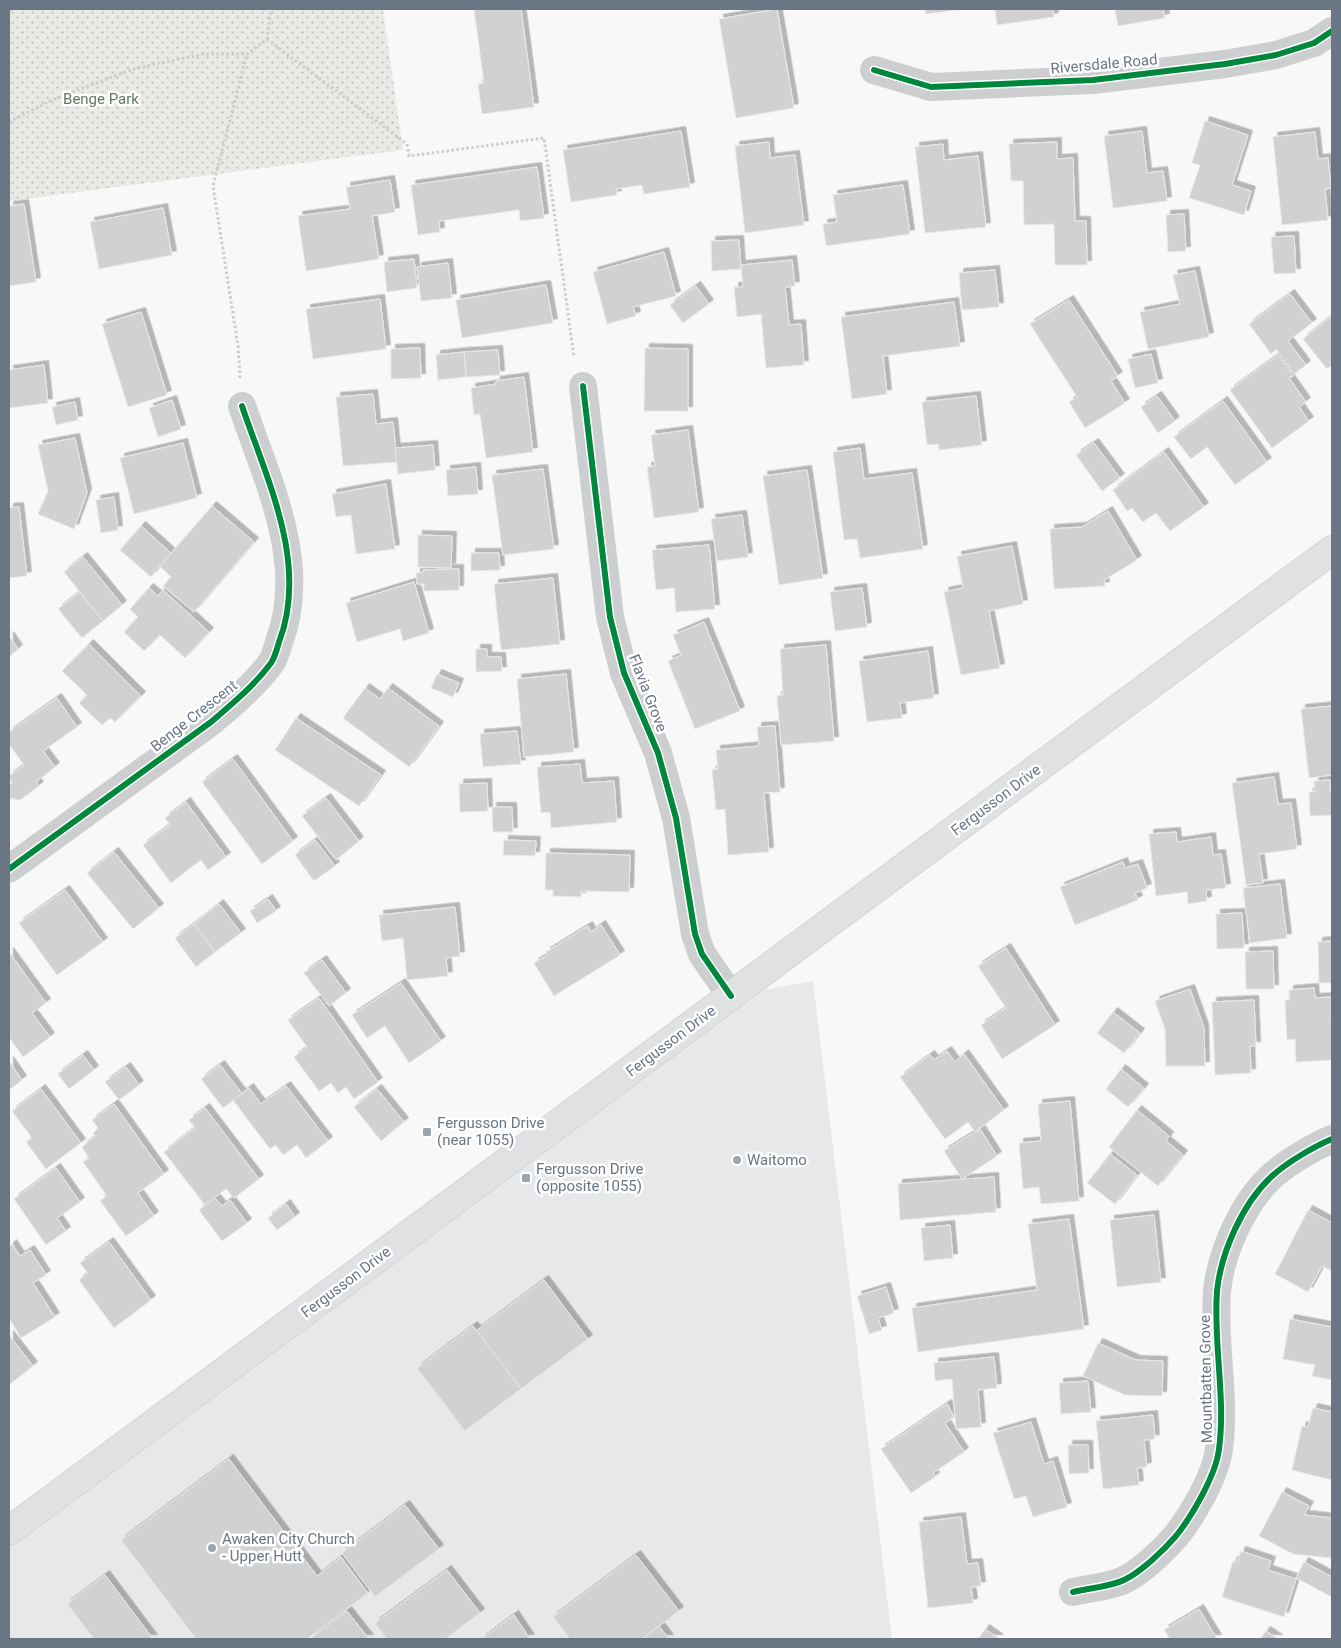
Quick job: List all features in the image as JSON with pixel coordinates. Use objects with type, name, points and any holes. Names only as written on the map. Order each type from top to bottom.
[{"type":"main road","name":"Fergusson Drive","points":[[9,1531],[1332,550]]},
{"type":"street","name":"Riversdale Road","points":[[874,70],[931,87],[1093,80],[1225,64],[1276,55],[1314,43],[1332,31]]},
{"type":"street","name":"Flavia Grove","points":[[583,386],[610,617],[621,663],[658,753],[676,818],[695,934],[702,954],[731,996]]},
{"type":"street","name":"Benge Crescent","points":[[9,869],[211,722],[243,695],[272,662],[284,629],[289,599],[290,566],[282,528],[242,406]]},
{"type":"street","name":"Mountbatten Grove","points":[[1073,1592],[1125,1580],[1164,1550],[1186,1523],[1205,1489],[1219,1451],[1221,1412],[1217,1290],[1228,1243],[1246,1210],[1272,1177],[1319,1144],[1332,1139]]},
{"type":"path","points":[[9,122],[52,100],[133,69],[204,54],[247,54],[267,39],[271,9]]},
{"type":"path","points":[[267,39],[407,144],[409,156],[544,138],[571,350],[583,386]]},
{"type":"path","points":[[242,406],[238,346],[213,186],[247,54]]},
{"type":"shaded area","points":[[813,981],[892,1639],[9,1639],[9,1531],[731,996]]},
{"type":"green space","name":"Benge Park","points":[[9,9],[383,9],[403,150],[9,201]]},
{"type":"building","points":[[474,9],[521,9],[534,107],[482,114],[478,84],[484,83]]},
{"type":"building","points":[[777,9],[794,108],[736,118],[719,19]]},
{"type":"building","points":[[925,9],[958,9],[958,10],[926,14]]},
{"type":"building","points":[[995,9],[1053,9],[1054,17],[997,25]]},
{"type":"building","points":[[1115,9],[1163,9],[1165,18],[1118,26]]},
{"type":"building","points":[[1205,121],[1248,135],[1232,185],[1251,191],[1244,215],[1189,198],[1200,165],[1192,163]]},
{"type":"building","points":[[681,131],[690,187],[644,194],[642,185],[616,189],[617,195],[571,202],[563,150]]},
{"type":"building","points":[[1142,131],[1147,173],[1163,171],[1167,201],[1113,208],[1104,136]]},
{"type":"building","points":[[1315,132],[1318,159],[1328,158],[1331,188],[1325,189],[1328,220],[1282,225],[1273,137]]},
{"type":"building","points":[[769,142],[770,158],[795,155],[804,225],[745,233],[735,146]]},
{"type":"building","points":[[1057,142],[1057,159],[1073,158],[1075,221],[1086,221],[1087,265],[1055,265],[1054,224],[1024,225],[1023,181],[1011,181],[1009,144]]},
{"type":"building","points":[[943,144],[944,160],[978,156],[986,227],[925,233],[915,147]]},
{"type":"building","points":[[537,167],[544,218],[520,221],[519,210],[439,221],[440,232],[418,235],[411,185]]},
{"type":"building","points":[[390,180],[395,212],[372,216],[379,259],[306,271],[298,216],[350,209],[346,187]]},
{"type":"building","points":[[903,185],[910,234],[826,246],[823,224],[837,222],[833,195]]},
{"type":"building","points":[[24,204],[36,282],[9,286],[9,206]]},
{"type":"building","points":[[163,208],[172,255],[99,269],[90,222]]},
{"type":"building","points":[[1184,214],[1186,251],[1168,252],[1166,215]]},
{"type":"building","points":[[1294,236],[1296,273],[1274,274],[1271,237]]},
{"type":"building","points":[[739,240],[741,269],[712,271],[711,241]]},
{"type":"building","points":[[664,252],[676,296],[633,307],[636,316],[607,324],[593,272]]},
{"type":"building","points":[[414,259],[417,288],[387,292],[384,262]]},
{"type":"building","points":[[792,260],[795,286],[785,287],[789,325],[801,324],[804,365],[766,368],[761,314],[737,317],[734,287],[743,287],[741,265]]},
{"type":"building","points":[[448,263],[452,298],[421,301],[417,267]]},
{"type":"building","points":[[995,270],[999,307],[962,310],[959,273]]},
{"type":"building","points":[[1195,271],[1209,337],[1148,349],[1140,312],[1180,304],[1173,275]]},
{"type":"building","points":[[546,285],[553,323],[462,338],[456,300]]},
{"type":"building","points":[[696,286],[709,304],[683,323],[670,305]]},
{"type":"building","points":[[1290,294],[1312,323],[1288,341],[1306,365],[1294,374],[1276,349],[1271,354],[1249,324]]},
{"type":"building","points":[[380,299],[386,349],[313,359],[306,309]]},
{"type":"building","points":[[1069,300],[1118,376],[1111,381],[1125,403],[1085,428],[1069,402],[1077,397],[1030,324]]},
{"type":"building","points":[[954,302],[960,346],[883,356],[887,394],[852,399],[841,317]]},
{"type":"building","points":[[141,312],[167,395],[128,407],[102,324]]},
{"type":"building","points":[[1332,316],[1332,365],[1327,369],[1303,339]]},
{"type":"building","points":[[420,348],[421,378],[391,379],[391,349]]},
{"type":"building","points":[[645,348],[688,349],[688,411],[644,411]]},
{"type":"building","points":[[498,350],[500,375],[466,377],[464,352]]},
{"type":"building","points":[[464,352],[466,377],[438,380],[436,355]]},
{"type":"building","points":[[1151,354],[1158,383],[1135,388],[1128,359]]},
{"type":"building","points":[[1278,355],[1293,376],[1289,378],[1306,402],[1299,407],[1309,421],[1272,448],[1230,390]]},
{"type":"building","points":[[44,365],[48,403],[9,408],[9,370]]},
{"type":"building","points":[[524,377],[533,452],[486,458],[480,414],[474,415],[471,388],[496,384],[496,381]]},
{"type":"building","points":[[373,394],[376,424],[393,422],[397,462],[343,466],[336,397]]},
{"type":"building","points":[[976,396],[982,445],[939,450],[938,444],[927,445],[922,402]]},
{"type":"building","points":[[1157,396],[1175,421],[1158,433],[1141,407]]},
{"type":"building","points":[[172,400],[181,429],[158,437],[149,408]]},
{"type":"building","points":[[1223,401],[1267,462],[1235,485],[1207,447],[1191,459],[1174,437]]},
{"type":"building","points":[[75,402],[78,420],[56,425],[52,407]]},
{"type":"building","points":[[688,430],[699,512],[654,518],[647,467],[655,466],[651,435]]},
{"type":"building","points":[[75,438],[87,493],[74,529],[38,514],[48,491],[38,445]]},
{"type":"building","points":[[183,443],[197,498],[134,514],[120,458]]},
{"type":"building","points":[[1094,443],[1120,478],[1102,491],[1076,455]]},
{"type":"building","points":[[433,445],[435,470],[398,474],[395,448]]},
{"type":"building","points":[[860,448],[864,479],[912,473],[923,549],[860,558],[857,539],[844,540],[833,452]]},
{"type":"building","points":[[1164,452],[1204,507],[1170,531],[1156,513],[1143,522],[1132,508],[1127,511],[1113,490]]},
{"type":"building","points":[[476,467],[478,494],[448,496],[446,470]]},
{"type":"building","points":[[543,469],[554,549],[503,555],[492,475]]},
{"type":"building","points":[[807,470],[823,578],[779,585],[763,476]]},
{"type":"building","points":[[386,484],[395,549],[356,554],[351,515],[336,517],[332,494]]},
{"type":"building","points":[[114,497],[118,530],[101,533],[96,500]]},
{"type":"building","points":[[212,506],[254,542],[194,612],[163,586],[171,577],[160,566]]},
{"type":"building","points":[[19,507],[27,576],[9,578],[9,508]]},
{"type":"building","points":[[1108,511],[1137,560],[1104,580],[1105,586],[1054,589],[1050,529],[1082,527]]},
{"type":"building","points":[[742,515],[748,557],[717,561],[711,519]]},
{"type":"building","points":[[141,526],[171,553],[151,577],[120,550]]},
{"type":"building","points":[[418,535],[452,536],[451,568],[418,567]]},
{"type":"building","points":[[709,545],[715,609],[676,612],[674,588],[656,590],[652,550]]},
{"type":"building","points":[[1012,546],[1023,604],[989,611],[1000,668],[961,675],[944,592],[963,588],[957,556]]},
{"type":"building","points":[[471,553],[499,553],[500,570],[471,571]]},
{"type":"building","points":[[83,557],[122,605],[103,621],[64,572]]},
{"type":"building","points":[[459,569],[459,590],[424,591],[424,584],[417,584],[416,573],[423,573],[423,570]]},
{"type":"building","points":[[553,578],[560,644],[501,650],[494,584]]},
{"type":"building","points":[[414,582],[429,633],[403,641],[400,629],[357,642],[346,603]]},
{"type":"building","points":[[149,588],[158,596],[163,590],[209,632],[185,658],[160,635],[144,651],[124,632],[138,617],[130,609]]},
{"type":"building","points":[[862,588],[867,627],[835,631],[830,592]]},
{"type":"building","points":[[80,592],[103,621],[82,638],[58,609]]},
{"type":"building","points":[[704,622],[740,711],[695,729],[668,661],[681,655],[673,635]]},
{"type":"building","points":[[9,636],[18,649],[9,657]]},
{"type":"building","points":[[89,644],[141,696],[115,722],[110,718],[102,725],[79,703],[87,695],[62,671]]},
{"type":"building","points":[[826,645],[834,741],[781,745],[777,696],[783,695],[780,649]]},
{"type":"building","points":[[476,649],[487,649],[487,657],[501,657],[502,671],[476,672]]},
{"type":"building","points":[[928,651],[934,698],[900,703],[902,718],[867,722],[859,661]]},
{"type":"building","points":[[437,674],[459,683],[453,697],[431,688]]},
{"type":"building","points":[[566,674],[574,752],[524,757],[517,679]]},
{"type":"building","points":[[365,688],[380,699],[388,688],[439,726],[409,767],[343,718]]},
{"type":"building","points":[[57,698],[77,727],[43,751],[55,767],[36,782],[39,786],[20,800],[9,798],[9,785],[12,784],[9,776],[24,765],[9,744],[9,732]]},
{"type":"building","points":[[1332,706],[1332,775],[1309,778],[1301,709]]},
{"type":"building","points":[[296,718],[381,775],[359,806],[275,750]]},
{"type":"building","points":[[775,726],[780,792],[764,793],[769,852],[728,855],[725,809],[716,810],[712,770],[718,769],[716,750],[759,746],[757,727]]},
{"type":"building","points":[[517,731],[521,764],[483,767],[480,734]]},
{"type":"building","points":[[233,759],[293,841],[262,864],[202,782]]},
{"type":"building","points":[[580,764],[582,783],[614,781],[617,822],[551,828],[550,812],[541,813],[537,767]]},
{"type":"building","points":[[1274,777],[1278,804],[1291,803],[1297,849],[1259,854],[1263,883],[1246,885],[1232,783]]},
{"type":"building","points":[[1330,780],[1332,815],[1310,816],[1309,792],[1315,792],[1314,781]]},
{"type":"building","points":[[487,783],[488,811],[460,812],[459,784]]},
{"type":"building","points":[[326,798],[359,841],[336,860],[302,816]]},
{"type":"building","points":[[186,802],[226,857],[208,870],[201,860],[171,883],[143,845],[170,825],[165,818]]},
{"type":"building","points":[[492,807],[512,807],[513,832],[493,832]]},
{"type":"building","points":[[1176,832],[1177,842],[1211,837],[1213,855],[1221,854],[1226,888],[1206,890],[1207,901],[1188,904],[1187,892],[1156,896],[1149,834]]},
{"type":"building","points":[[315,840],[335,866],[314,881],[295,855]]},
{"type":"building","points":[[504,840],[536,841],[535,856],[503,855]]},
{"type":"building","points":[[114,852],[159,908],[133,929],[87,873]]},
{"type":"building","points":[[546,853],[630,855],[629,892],[581,891],[581,897],[553,896],[553,890],[545,890]]},
{"type":"building","points":[[1123,862],[1125,868],[1138,864],[1147,888],[1135,893],[1138,900],[1075,925],[1060,887]]},
{"type":"building","points":[[1280,884],[1287,938],[1250,943],[1243,888]]},
{"type":"building","points":[[65,890],[103,942],[57,975],[19,923]]},
{"type":"building","points":[[268,899],[276,911],[257,923],[250,911]]},
{"type":"building","points":[[219,904],[241,933],[215,952],[194,924]]},
{"type":"building","points":[[455,907],[460,956],[446,958],[448,976],[407,980],[403,938],[382,941],[379,915]]},
{"type":"building","points":[[1242,913],[1244,948],[1217,949],[1216,914]]},
{"type":"building","points":[[194,924],[215,952],[196,967],[175,938]]},
{"type":"building","points":[[601,925],[620,955],[554,996],[534,963],[547,955],[546,952],[588,926],[591,932]]},
{"type":"building","points":[[1332,941],[1332,983],[1319,983],[1318,942]]},
{"type":"building","points":[[1006,948],[1055,1025],[1002,1059],[981,1025],[1006,1008],[978,966]]},
{"type":"building","points":[[1273,951],[1274,989],[1246,989],[1245,952]]},
{"type":"building","points":[[9,952],[46,1003],[32,1013],[50,1037],[23,1057],[9,1037]]},
{"type":"building","points":[[322,960],[346,993],[329,1006],[304,973]]},
{"type":"building","points":[[401,983],[441,1041],[409,1063],[385,1026],[367,1038],[352,1015]]},
{"type":"building","points":[[1314,988],[1315,998],[1331,997],[1332,1060],[1296,1062],[1295,1039],[1287,1040],[1285,1000],[1290,1000],[1289,990]]},
{"type":"building","points":[[1190,989],[1204,1028],[1205,1066],[1166,1066],[1165,1029],[1155,1001]]},
{"type":"building","points":[[319,998],[378,1082],[354,1099],[346,1087],[338,1093],[331,1083],[319,1091],[294,1057],[307,1047],[288,1020]]},
{"type":"building","points":[[1254,1000],[1256,1046],[1250,1046],[1251,1073],[1215,1075],[1212,1002]]},
{"type":"building","points":[[1113,1012],[1140,1033],[1124,1053],[1097,1033]]},
{"type":"building","points":[[947,1051],[955,1062],[964,1054],[1004,1110],[975,1132],[968,1122],[945,1139],[900,1077],[930,1055],[934,1060]]},
{"type":"building","points":[[83,1055],[94,1070],[69,1089],[58,1074]]},
{"type":"building","points":[[9,1061],[22,1080],[9,1090]]},
{"type":"building","points":[[220,1065],[242,1094],[223,1108],[201,1079]]},
{"type":"building","points":[[126,1067],[139,1085],[119,1100],[105,1082]]},
{"type":"building","points":[[1121,1069],[1144,1088],[1128,1107],[1106,1089]]},
{"type":"building","points":[[286,1086],[328,1141],[306,1158],[297,1145],[283,1155],[276,1145],[270,1149],[233,1100],[249,1088],[261,1104]]},
{"type":"building","points":[[41,1089],[81,1143],[46,1169],[26,1142],[32,1138],[12,1111]]},
{"type":"building","points":[[377,1089],[404,1122],[381,1141],[354,1107]]},
{"type":"building","points":[[1070,1101],[1079,1201],[1041,1204],[1039,1187],[1023,1189],[1019,1143],[1041,1141],[1038,1104]]},
{"type":"building","points":[[114,1104],[164,1174],[138,1193],[154,1216],[126,1236],[100,1201],[107,1196],[83,1162],[89,1158],[82,1147],[95,1136],[93,1133],[98,1128],[92,1120]]},
{"type":"building","points":[[205,1108],[259,1179],[234,1198],[226,1189],[205,1205],[164,1152],[195,1128],[189,1120]]},
{"type":"building","points":[[1137,1110],[1169,1136],[1166,1141],[1183,1155],[1158,1186],[1109,1147]]},
{"type":"building","points":[[980,1129],[997,1156],[962,1179],[944,1151]]},
{"type":"building","points":[[1110,1154],[1137,1175],[1115,1204],[1087,1183]]},
{"type":"building","points":[[56,1168],[80,1202],[57,1218],[66,1231],[46,1245],[14,1199]]},
{"type":"building","points":[[994,1177],[996,1212],[900,1220],[898,1184]]},
{"type":"building","points":[[215,1198],[222,1206],[230,1200],[247,1223],[222,1241],[199,1210]]},
{"type":"building","points":[[286,1204],[295,1217],[277,1230],[268,1218]]},
{"type":"building","points":[[1308,1210],[1332,1223],[1332,1271],[1322,1266],[1308,1292],[1275,1274]]},
{"type":"building","points":[[1154,1215],[1161,1282],[1117,1287],[1110,1220]]},
{"type":"building","points":[[1069,1219],[1084,1329],[918,1352],[912,1308],[1037,1290],[1028,1224]]},
{"type":"building","points":[[950,1225],[953,1258],[924,1261],[921,1228]]},
{"type":"building","points":[[109,1242],[151,1300],[114,1328],[79,1280],[88,1273],[80,1263]]},
{"type":"building","points":[[12,1244],[20,1256],[30,1250],[46,1275],[33,1283],[55,1317],[21,1338],[9,1318],[9,1247]]},
{"type":"building","points":[[544,1280],[588,1339],[521,1389],[476,1331]]},
{"type":"building","points":[[886,1287],[894,1313],[878,1318],[882,1330],[869,1334],[857,1296]]},
{"type":"building","points":[[1290,1319],[1332,1327],[1332,1380],[1312,1376],[1315,1365],[1283,1359]]},
{"type":"building","points":[[473,1326],[521,1389],[465,1431],[417,1368]]},
{"type":"building","points":[[9,1335],[33,1366],[9,1385]]},
{"type":"building","points":[[1098,1343],[1136,1360],[1163,1361],[1162,1396],[1125,1395],[1083,1376]]},
{"type":"building","points":[[994,1357],[997,1388],[978,1390],[981,1427],[956,1429],[952,1379],[935,1381],[934,1363]]},
{"type":"building","points":[[1088,1381],[1091,1412],[1061,1414],[1059,1383]]},
{"type":"building","points":[[947,1404],[954,1417],[945,1423],[964,1452],[933,1473],[935,1477],[911,1493],[881,1449]]},
{"type":"building","points":[[1313,1408],[1332,1412],[1332,1480],[1292,1470],[1302,1426],[1308,1427]]},
{"type":"building","points":[[1153,1415],[1155,1439],[1144,1440],[1147,1467],[1137,1468],[1139,1485],[1103,1489],[1096,1421]]},
{"type":"building","points":[[1031,1422],[1044,1464],[1053,1461],[1067,1507],[1033,1517],[1026,1496],[1014,1499],[993,1433]]},
{"type":"building","points":[[1068,1445],[1088,1445],[1089,1473],[1069,1474]]},
{"type":"building","name":"Awaken City Church - Upper Hutt","points":[[229,1459],[317,1576],[341,1557],[368,1593],[307,1639],[196,1639],[121,1540]]},
{"type":"building","points":[[1282,1492],[1309,1506],[1304,1515],[1332,1518],[1332,1558],[1293,1554],[1259,1536]]},
{"type":"building","points":[[405,1505],[439,1549],[375,1597],[342,1553]]},
{"type":"building","points":[[961,1517],[967,1564],[978,1563],[981,1586],[971,1587],[973,1603],[928,1608],[919,1522]]},
{"type":"building","points":[[1241,1551],[1271,1561],[1268,1570],[1296,1579],[1284,1617],[1222,1597],[1233,1561],[1237,1563]]},
{"type":"building","points":[[636,1555],[679,1611],[642,1639],[570,1639],[553,1617]]},
{"type":"building","points":[[1304,1562],[1332,1577],[1332,1597],[1296,1578]]},
{"type":"building","points":[[447,1570],[480,1613],[445,1639],[387,1639],[375,1623]]},
{"type":"building","points":[[105,1575],[153,1639],[94,1639],[67,1604]]},
{"type":"building","points":[[1199,1609],[1217,1639],[1170,1639],[1164,1630]]},
{"type":"building","points":[[347,1611],[369,1639],[310,1639]]},
{"type":"building","points":[[514,1615],[530,1639],[482,1639]]},
{"type":"building","points":[[659,1626],[669,1639],[642,1639]]},
{"type":"building","points":[[985,1629],[999,1639],[978,1639]]},
{"type":"building","points":[[1266,1631],[1278,1639],[1260,1639]]},
{"type":"cycle path","points":[[874,70],[931,87],[1093,80],[1225,64],[1276,55],[1314,43],[1332,31]]},
{"type":"cycle path","points":[[583,386],[610,617],[624,673],[658,753],[676,818],[695,934],[702,954],[731,996]]},
{"type":"cycle path","points":[[9,869],[211,722],[250,687],[272,661],[277,650],[287,612],[289,583],[287,553],[273,493],[242,406]]},
{"type":"cycle path","points":[[1073,1592],[1106,1586],[1138,1572],[1171,1542],[1196,1507],[1213,1471],[1219,1449],[1221,1410],[1216,1311],[1219,1276],[1228,1245],[1251,1200],[1271,1177],[1300,1156],[1332,1139]]},
{"type":"place","name":"Fergusson Drive (near 1055)","points":[[427,1132]]},
{"type":"place","name":"Waitomo","points":[[737,1160]]},
{"type":"place","name":"Fergusson Drive (opposite 1055)","points":[[526,1178]]},
{"type":"place","name":"Awaken City Church - Upper Hutt","points":[[212,1548]]}]
